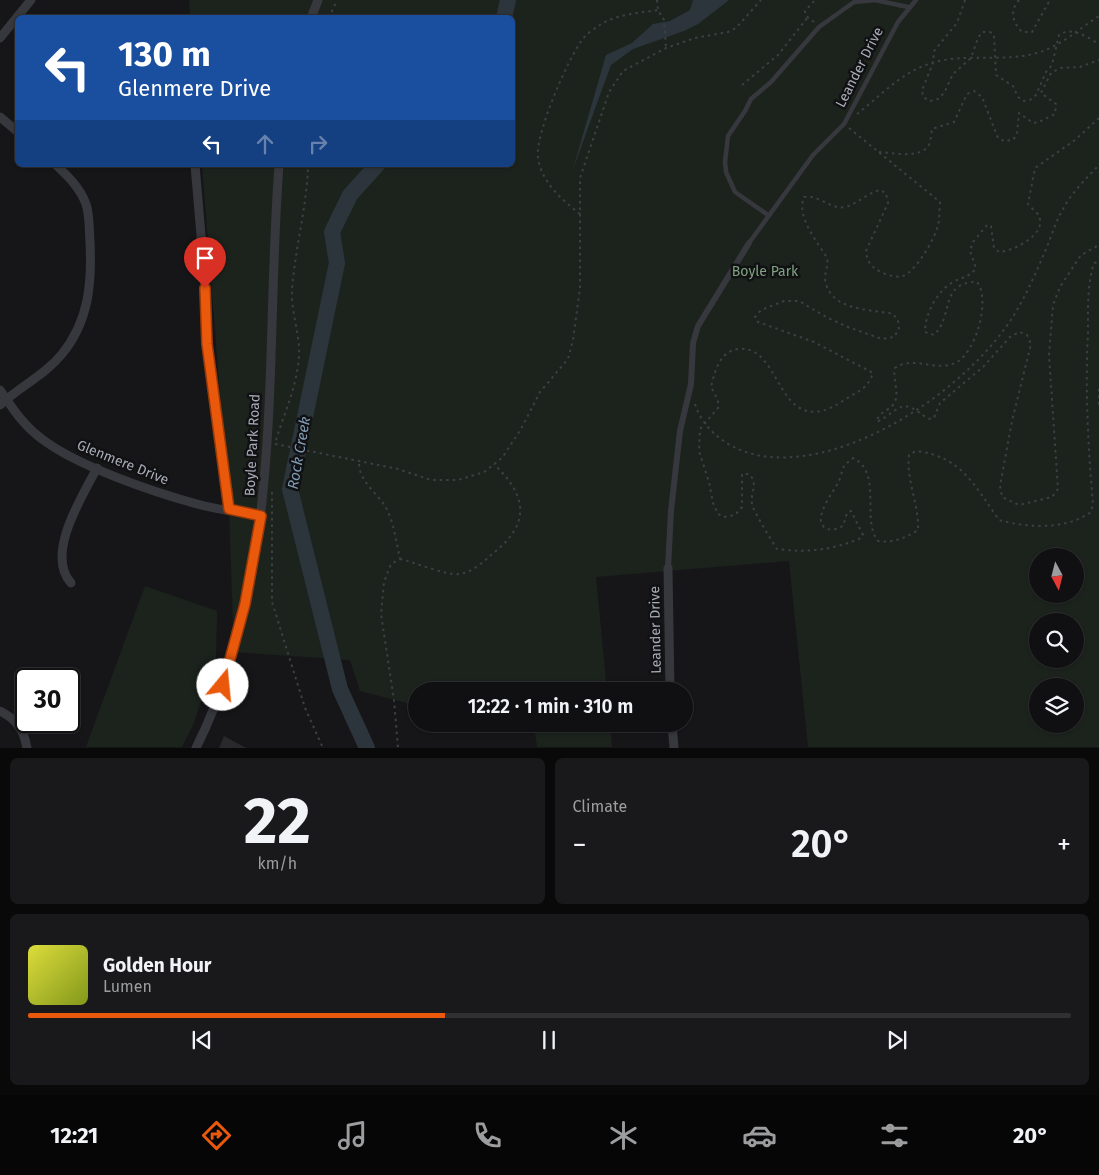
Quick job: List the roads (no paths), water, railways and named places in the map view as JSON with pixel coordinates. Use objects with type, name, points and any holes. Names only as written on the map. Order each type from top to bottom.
[{"type":"street","points":[[19,15],[31,0]]},
{"type":"street","points":[[312,15],[318,0]]},
{"type":"street","points":[[0,38],[15,20]]},
{"type":"street","points":[[0,117],[15,130]]},
{"type":"street","points":[[4,403],[49,368],[64,352],[79,327],[89,299],[91,271],[89,216],[86,205],[76,186],[58,167]]},
{"type":"street","points":[[195,167],[204,270],[207,344],[229,509]]},
{"type":"street","name":"Boyle Park Road","points":[[196,748],[223,685],[234,652],[249,585],[261,516],[267,451],[279,167]]},
{"type":"street","points":[[668,568],[671,511],[680,431],[691,384],[691,357],[698,326],[749,243]]},
{"type":"street","name":"Glenmere Drive","points":[[0,390],[4,403],[41,439],[70,457],[197,504],[261,516]]},
{"type":"street","points":[[71,583],[64,574],[61,560],[67,532],[97,468]]},
{"type":"street","name":"Leander Drive","points":[[668,568],[670,682]]},
{"type":"street","points":[[0,711],[16,722],[23,733],[27,748]]},
{"type":"street","points":[[673,732],[674,748]]},
{"type":"lane","points":[[749,243],[768,215],[735,192],[726,172],[725,162],[728,136],[745,112],[751,99],[771,82],[820,27],[854,2],[875,0],[908,7]]},
{"type":"lane","name":"Leander Drive","points":[[768,215],[813,155],[844,124],[863,91],[877,58],[908,7],[916,0]]},
{"type":"waterway","name":"Rock Creek","points":[[505,15],[508,0]]},
{"type":"waterway","name":"Rock Creek","points":[[367,748],[340,689],[290,489],[337,263],[332,232],[350,195],[375,167]]},
{"type":"park label","name":"Boyle Park","points":[[765,271]]}]
